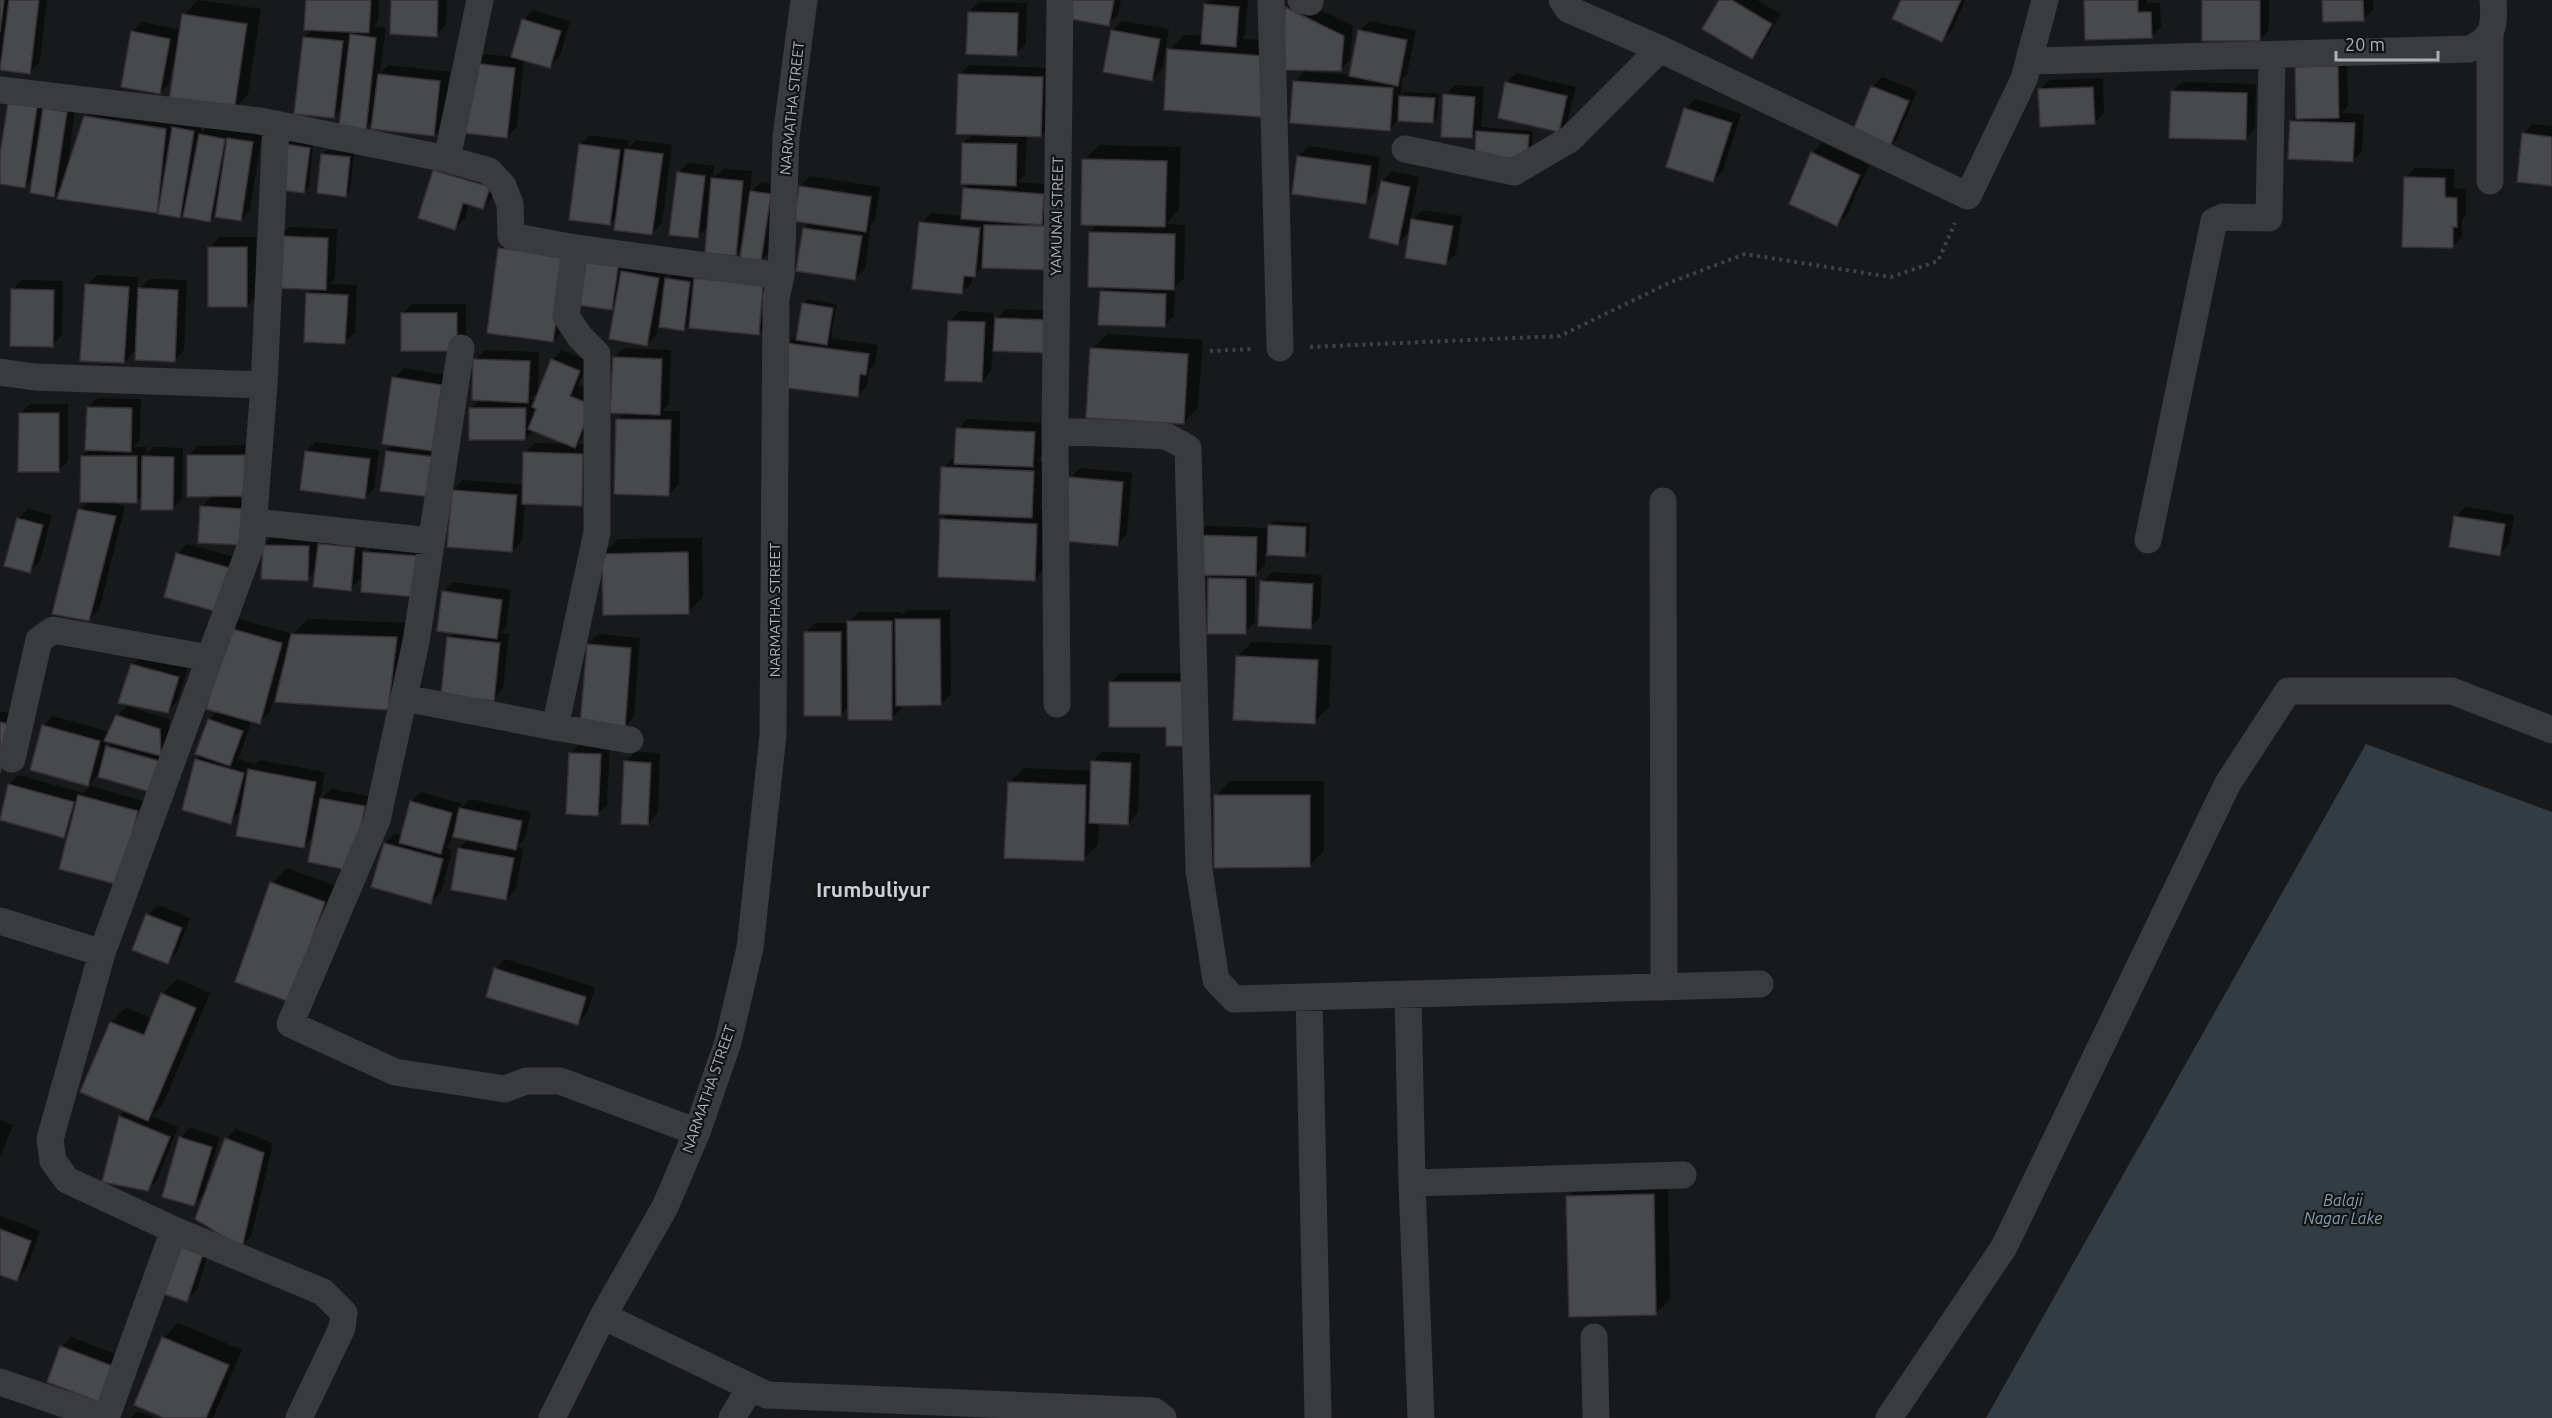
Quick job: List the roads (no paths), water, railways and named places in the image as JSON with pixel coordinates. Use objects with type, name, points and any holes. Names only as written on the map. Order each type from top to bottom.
[{"type":"street","points":[[447,159],[480,0]]},
{"type":"street","name":"NARMATHA STREET","points":[[552,1418],[603,1316],[665,1207],[697,1132],[728,1042],[750,948],[773,735],[776,298],[781,276],[786,137],[804,0]]},
{"type":"street","name":"YAMUNAI STREET","points":[[1057,704],[1055,431],[1060,0]]},
{"type":"street","points":[[1271,0],[1280,348]]},
{"type":"street","points":[[1562,0],[1568,9],[1660,49],[1968,196],[2024,79],[2045,0]]},
{"type":"street","points":[[2490,181],[2490,36],[2494,13],[2493,0]]},
{"type":"street","points":[[2029,61],[2469,49],[2490,36]]},
{"type":"street","points":[[1406,149],[1514,172],[1570,139],[1660,49]]},
{"type":"street","points":[[2148,540],[2214,221],[2223,217],[2269,218],[2272,56]]},
{"type":"street","points":[[0,90],[276,124],[447,159],[489,171],[503,186],[510,204],[511,236],[575,248],[781,276]]},
{"type":"street","points":[[276,124],[264,385],[252,542],[102,953],[50,1139],[53,1161],[66,1180],[174,1230],[323,1292],[344,1313],[342,1328],[299,1418]]},
{"type":"street","points":[[555,727],[597,532],[597,354],[580,337],[566,316],[575,248]]},
{"type":"street","points":[[461,348],[416,642],[377,820],[290,1024],[395,1072],[505,1089],[526,1080],[560,1080],[697,1132]]},
{"type":"street","points":[[0,372],[35,377],[264,385]]},
{"type":"street","points":[[1055,431],[1166,436],[1188,448],[1199,870],[1216,980],[1234,999],[1760,984]]},
{"type":"street","points":[[1663,501],[1664,987]]},
{"type":"street","points":[[255,522],[431,541]]},
{"type":"street","points":[[12,759],[39,640],[45,634],[53,630],[209,657]]},
{"type":"street","points":[[1889,1418],[2004,1247],[2228,783],[2288,691],[2452,691],[2552,730]]},
{"type":"street","points":[[404,698],[630,740]]},
{"type":"street","points":[[0,921],[102,953]]},
{"type":"street","points":[[1408,994],[1421,1418]]},
{"type":"street","points":[[1309,997],[1318,1418]]},
{"type":"street","points":[[1412,1183],[1683,1175]]},
{"type":"street","points":[[0,1382],[106,1418],[174,1230]]},
{"type":"street","points":[[603,1316],[767,1395],[1154,1411],[1163,1418]]},
{"type":"street","points":[[1594,1337],[1596,1418]]},
{"type":"street","points":[[732,1418],[750,1388]]},
{"type":"water","name":"Balaji Nagar Lake","points":[[2366,744],[2552,812],[2552,1418],[1986,1418]]},
{"type":"district","name":"Irumbuliyur","points":[[873,890]]}]
